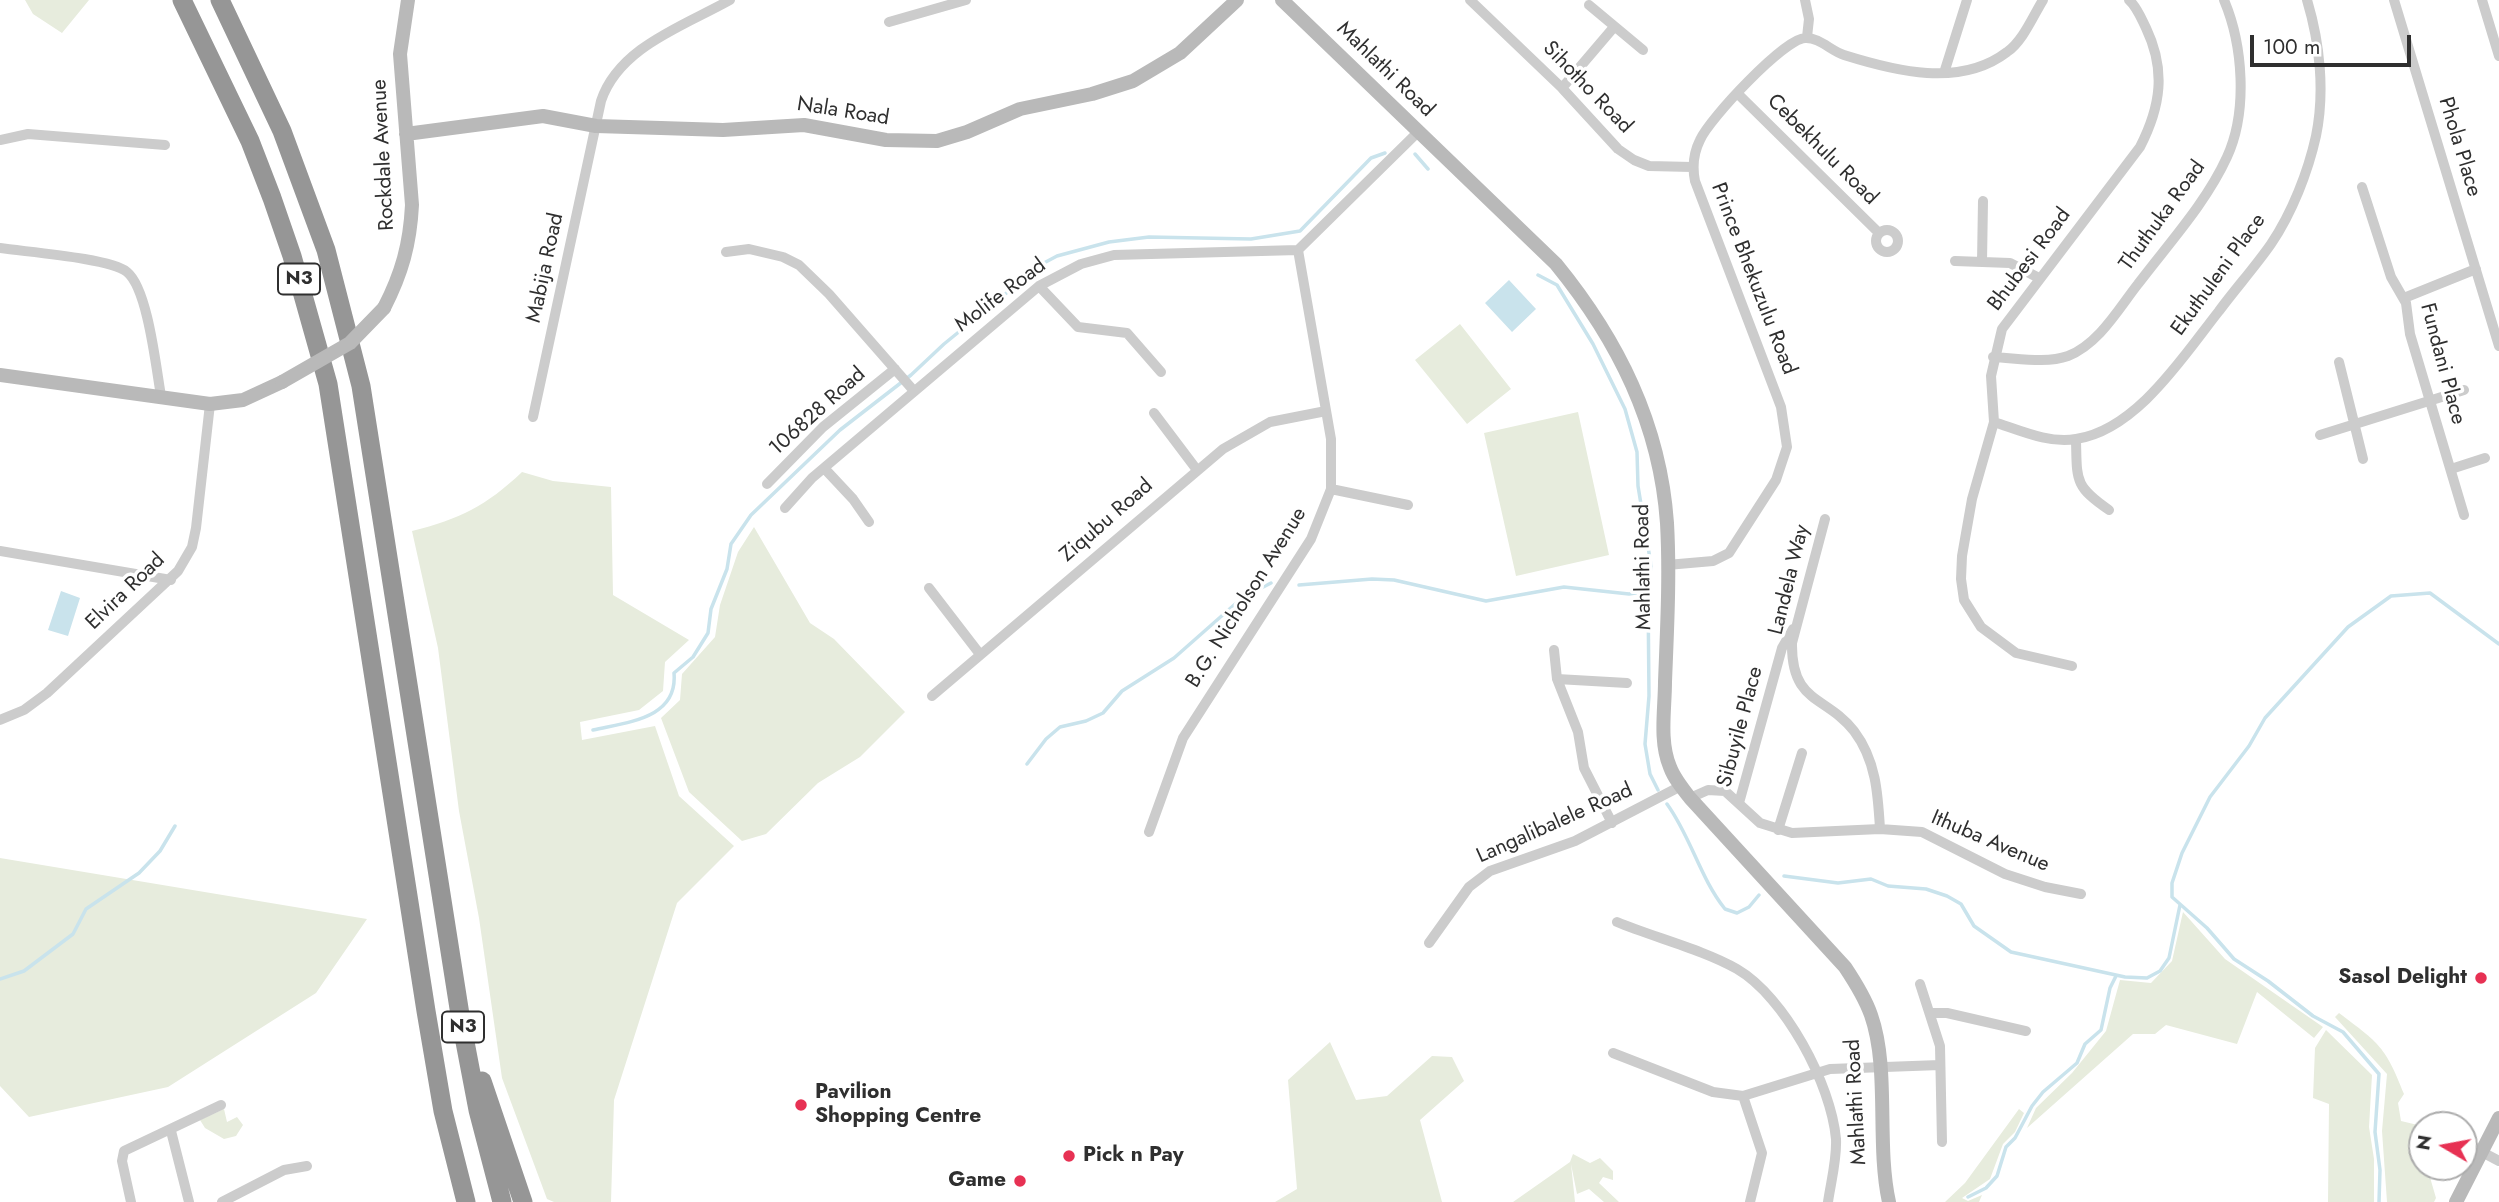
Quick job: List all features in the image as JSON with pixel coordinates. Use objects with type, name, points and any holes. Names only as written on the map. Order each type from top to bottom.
[{"type":"highway","name":"N3","points":[[182,0],[250,141],[292,256],[328,384],[443,1111],[465,1200]]},
{"type":"highway","name":"N3","points":[[220,0],[282,131],[326,250],[361,386],[392,569],[461,1021],[481,1122],[502,1202]]},
{"type":"highway","points":[[461,1021],[523,1202]]},
{"type":"street","name":"Rockdale Avenue","points":[[0,375],[210,404],[243,400],[282,382],[350,343],[384,308],[399,277],[409,244],[412,205],[400,54],[408,0]]},
{"type":"street","name":"Mabija Road","points":[[533,418],[596,126],[611,78],[626,61],[730,0]]},
{"type":"street","points":[[889,22],[965,0]]},
{"type":"street","name":"Nala Road","points":[[406,134],[543,116],[596,126],[723,130],[804,125],[886,140],[937,141],[959,135],[1020,109],[1092,94],[1147,74],[1203,34],[1237,0]]},
{"type":"street","name":"Mahlathi Road","points":[[1282,0],[1556,264],[1591,307],[1622,359],[1641,401],[1654,442],[1667,523],[1664,727],[1670,766],[1685,792],[1845,967],[1871,1015],[1879,1067],[1883,1173],[1889,1202]]},
{"type":"street","name":"Sihotho Road","points":[[1470,0],[1562,88],[1618,149],[1634,160],[1660,169],[1692,167]]},
{"type":"street","points":[[1805,0],[1809,19],[1807,37],[1841,54],[1908,73],[1944,73],[1988,63],[2009,51],[2043,0]]},
{"type":"street","points":[[1944,73],[1967,0]]},
{"type":"street","name":"Thuthuka Road","points":[[1993,356],[2052,359],[2069,355],[2085,346],[2109,320],[2208,191],[2227,156],[2239,100],[2236,43],[2224,0]]},
{"type":"street","name":"Ekuthuleni Place","points":[[1994,422],[2052,439],[2076,439],[2115,423],[2139,406],[2165,380],[2272,242],[2307,170],[2316,135],[2320,97],[2319,60],[2315,25],[2307,0]]},
{"type":"street","name":"Phola Place","points":[[2394,0],[2499,346]]},
{"type":"street","points":[[2482,0],[2499,56]]},
{"type":"street","name":"Bhubesi Road","points":[[2072,666],[2024,655],[2006,646],[1972,617],[1964,600],[1962,556],[1972,499],[1994,422],[1991,376],[1993,356],[2002,330],[2140,147],[2153,118],[2160,72],[2154,47],[2133,1]]},
{"type":"street","points":[[1589,5],[1643,50]]},
{"type":"street","points":[[1562,88],[1614,27]]},
{"type":"street","name":"Prince Bhekuzulu Road","points":[[1667,565],[1713,561],[1729,553],[1776,480],[1787,447],[1781,407],[1692,167],[1704,131],[1781,52],[1807,37]]},
{"type":"street","name":"Cebekhulu Road","points":[[1738,94],[1879,233]]},
{"type":"street","points":[[1298,250],[1418,132]]},
{"type":"street","points":[[0,141],[27,134],[165,145]]},
{"type":"street","points":[[2362,187],[2391,277],[2404,298]]},
{"type":"street","points":[[1982,262],[1983,201]]},
{"type":"street","points":[[0,248],[109,264],[127,271],[141,295],[162,396]]},
{"type":"street","name":"Molife Road","points":[[785,508],[824,468],[912,389],[1039,286],[1081,264],[1114,256],[1298,250]]},
{"type":"street","name":"B.G. Nicholson Avenue","points":[[1149,832],[1183,738],[1311,539],[1331,489],[1333,458],[1298,250]]},
{"type":"street","points":[[726,252],[756,251],[799,265],[815,278],[912,389]]},
{"type":"street","points":[[1955,261],[2018,265],[2039,278]]},
{"type":"street","name":"Fundani Place","points":[[2464,515],[2410,334],[2404,298],[2476,269]]},
{"type":"street","points":[[1039,286],[1078,327],[1126,333],[1161,372]]},
{"type":"street","points":[[2339,362],[2363,459]]},
{"type":"street","name":"106828 Road","points":[[767,484],[823,427],[897,372]]},
{"type":"street","points":[[2320,435],[2464,390]]},
{"type":"street","name":"Elvira Road","points":[[0,720],[24,710],[47,693],[171,580],[192,547],[210,404]]},
{"type":"street","name":"Ziqubu Road","points":[[932,695],[1223,449],[1261,425],[1326,411]]},
{"type":"street","points":[[1154,413],[1198,470]]},
{"type":"street","points":[[2076,439],[2077,479],[2080,488],[2109,510]]},
{"type":"street","points":[[2451,469],[2485,458]]},
{"type":"street","points":[[824,468],[853,499],[869,522]]},
{"type":"street","points":[[1331,489],[1408,505]]},
{"type":"street","name":"Landela Way","points":[[1825,519],[1792,643],[1795,671],[1811,699],[1852,728],[1866,751],[1877,787],[1880,829]]},
{"type":"street","points":[[0,551],[171,580]]},
{"type":"street","points":[[929,588],[979,653]]},
{"type":"street","name":"Sibuyile Place","points":[[1740,803],[1782,648],[1797,624]]},
{"type":"street","points":[[1554,650],[1557,679],[1578,732],[1589,782],[1612,823]]},
{"type":"street","points":[[1557,679],[1627,683]]},
{"type":"street","points":[[1778,830],[1802,753]]},
{"type":"street","name":"Ithuba Avenue","points":[[1685,792],[1725,791],[1760,823],[1778,830],[1811,835],[1880,829],[1922,832],[2005,874],[2045,887],[2081,894]]},
{"type":"street","name":"Langalibalele Road","points":[[1429,943],[1469,887],[1490,871],[1575,841],[1685,792]]},
{"type":"street","points":[[1617,922],[1730,965],[1754,980],[1782,1014],[1818,1071],[1833,1115],[1836,1141],[1828,1202]]},
{"type":"street","points":[[1920,984],[1940,1046],[1942,1142]]},
{"type":"street","points":[[1931,1013],[1947,1013],[2026,1031]]},
{"type":"street","points":[[1613,1053],[1713,1092],[1743,1096],[1818,1071],[1940,1065]]},
{"type":"street","points":[[1743,1096],[1762,1153],[1750,1202]]},
{"type":"street","points":[[131,1202],[122,1161],[124,1151],[221,1105]]},
{"type":"street","points":[[2456,1202],[2499,1118]]},
{"type":"street","points":[[171,1130],[189,1202]]},
{"type":"street","points":[[2482,1152],[2499,1161]]},
{"type":"street","points":[[222,1202],[284,1170],[307,1166]]},
{"type":"shaded area","points":[[25,0],[89,0],[62,33],[33,14]]},
{"type":"shaded area","points":[[1460,324],[1511,389],[1467,424],[1415,360]]},
{"type":"shaded area","points":[[1578,412],[1609,555],[1516,576],[1484,433]]},
{"type":"shaded area","points":[[522,472],[553,481],[611,487],[613,595],[689,640],[665,662],[663,691],[639,710],[580,722],[582,740],[655,726],[679,796],[734,846],[677,903],[614,1100],[611,1202],[554,1202],[547,1199],[502,1078],[479,918],[459,811],[438,648],[412,531],[444,522],[471,510],[496,494]]},
{"type":"shaded area","points":[[754,527],[810,623],[834,639],[905,712],[860,757],[818,783],[766,834],[742,841],[689,792],[661,718],[680,700],[682,674],[715,637],[720,605],[738,552]]},
{"type":"shaded area","points":[[0,858],[367,919],[316,993],[168,1087],[29,1117],[0,1086]]},
{"type":"shaded area","points":[[2183,912],[2225,959],[2323,1027],[2314,1038],[2257,992],[2237,1044],[2166,1025],[2155,1034],[2133,1034],[2027,1128],[2036,1108],[2072,1073],[2106,1031],[2120,980],[2151,983],[2172,961]]},
{"type":"shaded area","points":[[2339,1013],[2373,1040],[2392,1065],[2404,1094],[2398,1103],[2401,1121],[2408,1123],[2408,1181],[2431,1181],[2436,1198],[2434,1202],[2387,1202],[2382,1131],[2387,1074],[2335,1017]]},
{"type":"shaded area","points":[[2326,1030],[2372,1075],[2369,1127],[2374,1159],[2374,1202],[2328,1202],[2329,1104],[2313,1098],[2315,1048]]},
{"type":"shaded area","points":[[1330,1042],[1356,1100],[1387,1096],[1432,1056],[1452,1057],[1464,1081],[1420,1120],[1442,1202],[1275,1202],[1297,1189],[1288,1080]]},
{"type":"shaded area","points":[[224,1109],[227,1122],[237,1117],[243,1125],[236,1136],[224,1139],[205,1128],[200,1120]]},
{"type":"shaded area","points":[[2019,1109],[2024,1113],[2015,1132],[2003,1144],[1990,1179],[1962,1198],[1968,1201],[1982,1195],[1979,1202],[1945,1202],[1965,1183]]},
{"type":"shaded area","points":[[1573,1154],[1590,1163],[1600,1158],[1613,1171],[1613,1180],[1603,1177],[1599,1183],[1619,1202],[1604,1202],[1589,1189],[1577,1194],[1571,1164],[1575,1202],[1513,1202],[1570,1162]]},
{"type":"water","points":[[1509,280],[1536,309],[1512,332],[1485,303]]},
{"type":"water","points":[[61,591],[80,598],[68,636],[48,630]]},
{"type":"waterway","points":[[593,730],[648,716],[668,700],[673,688],[674,673],[693,657],[708,633],[711,609],[727,569],[731,544],[751,515],[840,430],[911,375],[944,344],[1042,264],[1057,256],[1109,242],[1149,237],[1251,239],[1300,231],[1371,158],[1385,153]]},
{"type":"waterway","points":[[1415,154],[1428,169]]},
{"type":"waterway","points":[[1538,275],[1557,285],[1593,344],[1625,409],[1637,452],[1638,486],[1651,565],[1648,591],[1649,696],[1645,744],[1650,774],[1658,790]]},
{"type":"waterway","points":[[1299,585],[1372,579],[1394,580],[1486,601],[1564,587],[1629,594],[1648,591]]},
{"type":"waterway","points":[[1027,764],[1046,739],[1060,727],[1086,721],[1103,713],[1122,691],[1174,658],[1242,598],[1271,583]]},
{"type":"waterway","points":[[2379,1202],[2380,1170],[2375,1132],[2379,1074],[2343,1032],[2313,1016],[2234,959],[2207,928],[2172,897],[2172,883],[2182,853],[2210,797],[2249,746],[2265,718],[2348,627],[2391,596],[2430,593],[2499,644]]},
{"type":"waterway","points":[[1667,804],[1725,909],[1737,913],[1749,907],[1759,895]]},
{"type":"waterway","points":[[0,979],[24,971],[73,934],[86,909],[139,873],[160,851],[175,826]]},
{"type":"waterway","points":[[1784,876],[1838,883],[1871,879],[1888,886],[1926,889],[1961,904],[1974,926],[2011,952],[2125,977],[2147,978],[2160,971],[2169,958],[2180,905]]},
{"type":"waterway","points":[[1968,1197],[1986,1188],[1997,1176],[2006,1147],[2015,1138],[2032,1106],[2043,1092],[2077,1063],[2085,1044],[2101,1030],[2110,988],[2116,976]]},
{"type":"place","name":"Sasol Delight","points":[[2481,978]]},
{"type":"place","name":"Pavilion Shopping Centre","points":[[801,1105]]},
{"type":"place","name":"Pick n Pay","points":[[1069,1156]]},
{"type":"place","name":"Game","points":[[1020,1181]]}]
